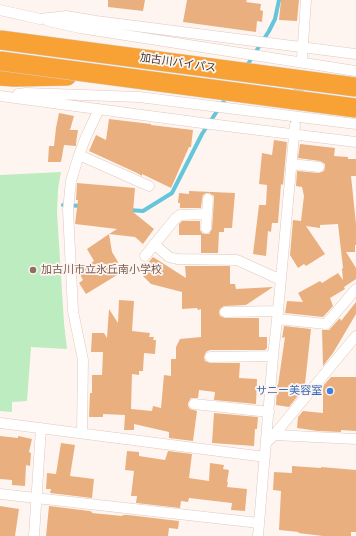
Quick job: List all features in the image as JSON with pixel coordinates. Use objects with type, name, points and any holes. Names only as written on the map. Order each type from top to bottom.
[{"type":"highway","points":[[0,30],[51,46]]},
{"type":"highway","name":"加古川バイパス","points":[[0,40],[356,87]]},
{"type":"highway","name":"加古川バイパス","points":[[0,61],[356,108]]},
{"type":"highway","points":[[0,76],[104,75]]},
{"type":"street","points":[[302,53],[306,0]]},
{"type":"street","points":[[0,10],[80,28],[356,71]]},
{"type":"street","points":[[40,19],[66,16],[268,43],[302,53],[356,54]]},
{"type":"street","points":[[0,96],[26,93],[139,97],[356,124]]},
{"type":"street","points":[[0,96],[214,125],[294,130],[356,142]]},
{"type":"street","points":[[82,433],[83,360],[73,311],[68,210],[71,181],[79,154],[99,109]]},
{"type":"street","points":[[258,536],[294,130]]},
{"type":"street","points":[[79,154],[148,186]]},
{"type":"street","points":[[291,164],[319,166]]},
{"type":"street","points":[[206,228],[208,199]]},
{"type":"street","points":[[145,256],[167,228],[180,215],[207,214]]},
{"type":"street","points":[[154,244],[173,258],[237,260],[281,280]]},
{"type":"street","points":[[225,312],[278,315],[326,324],[356,289]]},
{"type":"street","points":[[266,443],[356,336]]},
{"type":"street","points":[[210,357],[273,356]]},
{"type":"street","points":[[194,404],[269,412]]},
{"type":"street","points":[[0,422],[265,457]]},
{"type":"street","points":[[34,536],[41,428]]},
{"type":"street","points":[[274,435],[356,439]]},
{"type":"street","points":[[0,494],[259,523]]},
{"type":"green space","name":"加古川市立氷丘南小学校","points":[[61,172],[58,189],[57,212],[67,349],[31,347],[27,401],[12,402],[12,412],[0,411],[0,175]]},
{"type":"building","points":[[108,0],[145,0],[143,11],[108,7]]},
{"type":"building","points":[[187,0],[247,0],[246,2],[261,4],[260,10],[263,11],[262,22],[257,21],[256,32],[183,22]]},
{"type":"building","points":[[281,0],[299,0],[297,21],[279,20]]},
{"type":"building","points":[[59,113],[74,116],[70,130],[78,130],[76,146],[64,145],[61,162],[48,162],[49,146],[54,146]]},
{"type":"building","points":[[109,119],[193,130],[191,147],[189,147],[171,188],[89,151],[96,135],[106,140]]},
{"type":"building","points":[[274,140],[287,142],[283,185],[281,184],[278,223],[272,223],[271,232],[268,231],[266,256],[253,254],[259,205],[266,205],[267,185],[259,184],[262,153],[272,155]]},
{"type":"building","points":[[300,144],[335,148],[334,156],[356,159],[356,176],[351,176],[356,224],[356,245],[355,252],[346,252],[356,268],[356,279],[344,287],[345,289],[330,298],[333,306],[323,317],[285,313],[287,301],[303,302],[298,293],[320,281],[322,283],[338,273],[343,280],[338,224],[320,225],[320,228],[306,226],[325,254],[306,266],[304,264],[298,268],[290,255],[293,220],[301,221],[304,196],[302,187],[296,186],[297,171],[319,173],[324,171],[325,167],[325,164],[320,161],[298,158]]},
{"type":"building","points":[[77,183],[135,188],[133,212],[154,229],[143,244],[135,237],[109,234],[117,229],[75,224],[78,200],[76,200]]},
{"type":"building","points":[[189,191],[235,193],[232,228],[224,228],[224,232],[219,232],[218,253],[201,253],[201,235],[179,235],[179,224],[182,221],[200,221],[200,230],[205,234],[209,234],[212,229],[214,196],[209,193],[203,195],[201,208],[180,208],[180,203],[178,203],[179,193],[189,194]]},
{"type":"building","points":[[109,234],[112,252],[122,272],[86,294],[79,283],[83,280],[78,271],[94,261],[87,249]]},
{"type":"building","points":[[153,257],[186,278],[185,266],[230,266],[230,284],[235,284],[236,289],[273,287],[246,305],[224,306],[219,312],[220,316],[225,318],[259,318],[259,337],[267,337],[267,348],[265,350],[210,350],[206,352],[204,357],[205,361],[210,363],[240,363],[239,378],[257,379],[256,404],[214,400],[215,392],[199,390],[198,398],[191,398],[188,403],[190,409],[197,411],[193,441],[169,438],[169,432],[134,424],[134,430],[124,430],[125,415],[103,414],[103,417],[89,417],[90,393],[92,393],[92,375],[102,375],[103,352],[91,352],[92,333],[104,333],[107,338],[109,309],[118,323],[119,300],[134,301],[132,331],[150,333],[149,337],[154,337],[153,340],[156,340],[155,354],[144,353],[143,371],[139,371],[139,375],[132,374],[131,409],[152,411],[153,406],[161,408],[164,375],[171,376],[171,359],[176,359],[176,347],[180,339],[201,337],[201,309],[182,309],[182,292],[151,284],[143,276],[149,268],[145,266]]},
{"type":"building","points":[[356,302],[356,314],[333,353],[323,366],[322,330],[329,330],[340,318],[341,321]]},
{"type":"building","points":[[284,326],[311,329],[305,384],[301,384],[300,393],[289,407],[276,405],[277,385],[285,337],[282,338]]},
{"type":"building","points":[[331,377],[356,377],[356,431],[318,431],[297,428],[298,417],[303,411],[323,413],[323,386]]},
{"type":"building","points":[[214,413],[258,417],[257,429],[255,429],[254,446],[212,443]]},
{"type":"building","points":[[0,436],[18,438],[18,436],[32,439],[29,452],[31,453],[30,466],[26,465],[25,486],[12,485],[12,480],[0,479]]},
{"type":"building","points":[[61,443],[75,445],[70,476],[94,479],[92,498],[50,493],[51,489],[46,489],[47,473],[56,474]]},
{"type":"building","points":[[127,451],[139,452],[139,456],[165,460],[168,451],[192,454],[189,478],[209,481],[210,463],[224,465],[223,469],[229,470],[227,487],[247,489],[245,511],[231,510],[232,503],[189,498],[188,502],[181,501],[180,508],[136,503],[137,496],[131,496],[134,471],[125,470]]},
{"type":"building","points":[[292,466],[356,470],[356,532],[351,532],[351,536],[323,536],[279,530],[281,491],[273,490],[274,472],[292,473]]},
{"type":"building","points":[[0,506],[19,509],[15,536],[0,536]]},
{"type":"building","points":[[49,506],[90,511],[92,513],[122,516],[128,515],[179,521],[178,529],[169,528],[168,536],[46,536]]},
{"type":"waterway","points":[[246,67],[275,19],[279,0]]},
{"type":"waterway","points":[[129,210],[143,211],[172,193],[202,134],[227,96]]},
{"type":"waterway","points":[[63,205],[83,206]]},
{"type":"tunnel","points":[[295,125],[302,58]]},
{"type":"place","name":"加古川市立氷丘南小学校","points":[[33,270]]},
{"type":"place","name":"サニー美容室","points":[[330,391]]}]
